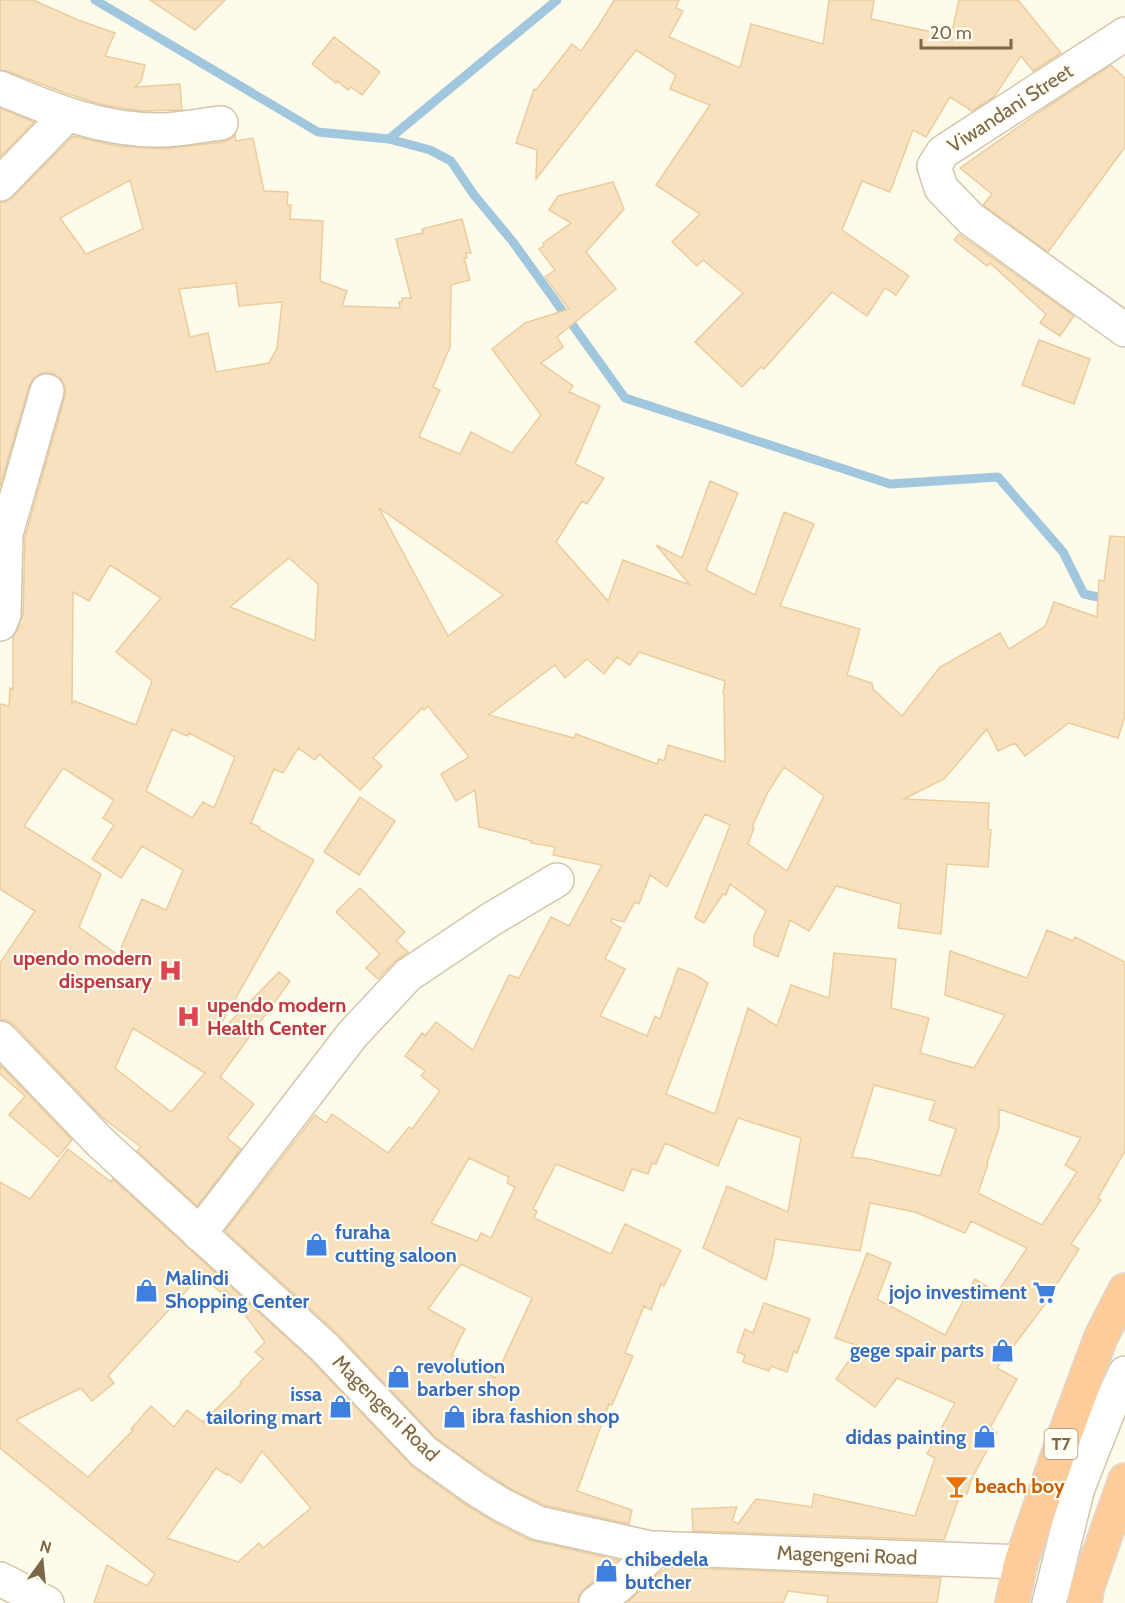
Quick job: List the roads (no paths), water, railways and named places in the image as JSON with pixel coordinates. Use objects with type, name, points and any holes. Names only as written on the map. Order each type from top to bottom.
[{"type":"highway","name":"T7","points":[[1012,1603],[1021,1562],[1065,1434],[1101,1337],[1125,1290]]},
{"type":"highway","points":[[1085,1603],[1087,1588],[1125,1480]]},
{"type":"street","name":"Viwandani Street","points":[[1125,33],[943,152],[934,166],[941,188],[971,219],[1125,330]]},
{"type":"street","points":[[0,88],[67,115],[124,128],[162,130],[221,123]]},
{"type":"street","points":[[0,184],[67,115]]},
{"type":"street","points":[[0,624],[4,614],[6,534],[47,391]]},
{"type":"street","points":[[199,1234],[352,1035],[408,975],[490,920],[557,880]]},
{"type":"street","name":"Magengeni Road","points":[[0,1038],[101,1143],[324,1347],[424,1452],[476,1489],[538,1523],[651,1548],[1021,1562]]},
{"type":"street","points":[[1049,1603],[1078,1488],[1125,1373]]},
{"type":"street","points":[[596,1603],[618,1586],[658,1548]]},
{"type":"street","points":[[0,1579],[47,1603]]},
{"type":"waterway","points":[[95,0],[318,132],[389,139],[430,150],[451,161],[474,195],[513,242],[625,398],[890,484],[998,477],[1063,552],[1084,594],[1125,603]]},
{"type":"waterway","points":[[389,139],[557,0]]},
{"type":"place","name":"upendo modern dispensary","points":[[170,970]]},
{"type":"place","name":"upendo modern Health Center","points":[[189,1016]]},
{"type":"place","name":"furaha cutting saloon","points":[[317,1244]]},
{"type":"place","name":"Malindi Shopping Center","points":[[147,1290]]},
{"type":"place","name":"jojo investiment","points":[[1045,1292]]},
{"type":"place","name":"gege spair parts","points":[[1002,1350]]},
{"type":"place","name":"revolution barber shop","points":[[399,1377]]},
{"type":"place","name":"issa tailoring mart","points":[[340,1406]]},
{"type":"place","name":"ibra fashion shop","points":[[454,1416]]},
{"type":"place","name":"didas painting","points":[[984,1437]]},
{"type":"place","name":"beach boy","points":[[957,1486]]},
{"type":"place","name":"chibedela butcher","points":[[607,1571]]}]
